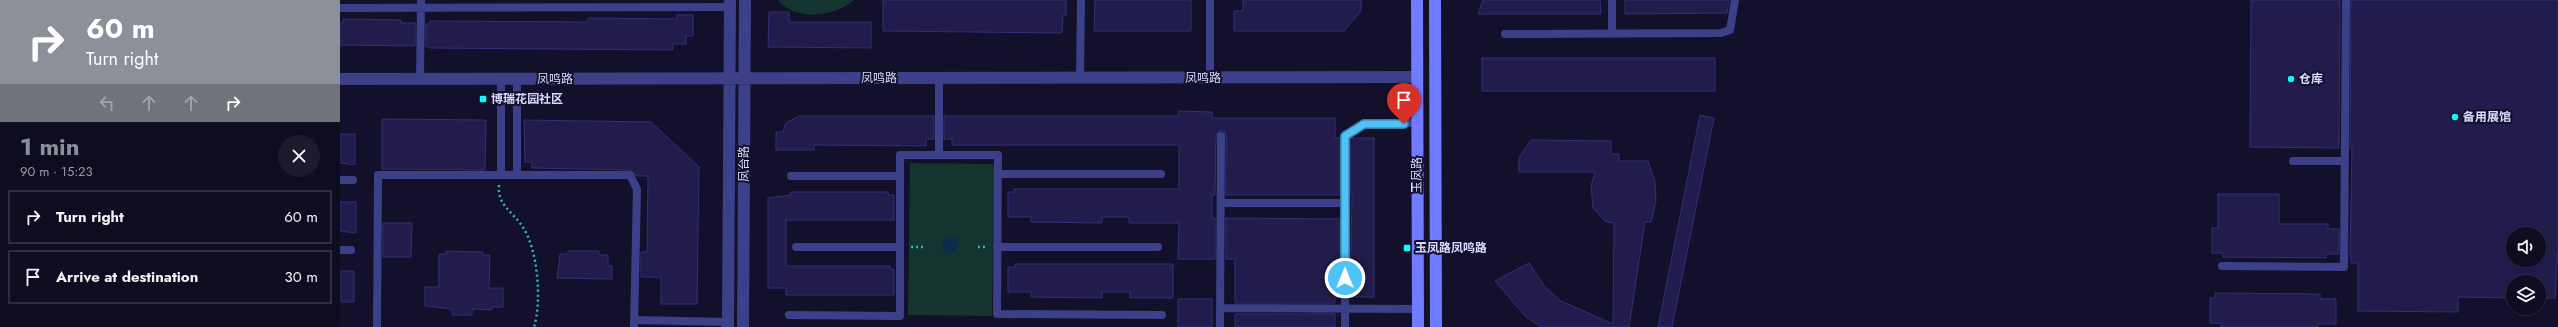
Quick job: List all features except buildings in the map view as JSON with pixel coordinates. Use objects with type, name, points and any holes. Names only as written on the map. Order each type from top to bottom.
[{"type":"street","name":"凤台路","points":[[743,327],[745,0]]},
{"type":"street","name":"玉凤路","points":[[1417,0],[1418,327]]},
{"type":"street","name":"玉凤路","points":[[1434,0],[1436,327]]},
{"type":"street","name":"凤台路","points":[[728,324],[730,4]]},
{"type":"street","name":"凤鸣路","points":[[340,79],[1417,77]]},
{"type":"lane","points":[[1080,78],[1081,0]]},
{"type":"lane","points":[[1210,0],[1210,78]]},
{"type":"lane","points":[[1612,0],[1612,33]]},
{"type":"lane","points":[[1505,34],[1721,33],[1730,30],[1735,0]]},
{"type":"lane","points":[[2222,266],[2344,267],[2346,0]]},
{"type":"lane","points":[[340,8],[421,4],[730,4]]},
{"type":"lane","points":[[420,79],[421,4]]},
{"type":"lane","points":[[939,78],[939,155]]},
{"type":"lane","points":[[501,79],[501,176]]},
{"type":"lane","points":[[517,79],[517,176]]},
{"type":"lane","points":[[1345,327],[1345,136],[1364,124],[1417,124]]},
{"type":"lane","points":[[1220,327],[1221,136]]},
{"type":"lane","points":[[789,315],[900,316],[900,155],[998,155],[997,314],[1162,315]]},
{"type":"lane","points":[[2293,160],[2345,161]]},
{"type":"lane","points":[[998,174],[1161,174]]},
{"type":"lane","points":[[377,327],[378,175],[630,176],[637,189],[635,324],[728,324]]},
{"type":"lane","points":[[791,176],[900,176]]},
{"type":"lane","points":[[340,180],[353,180]]},
{"type":"lane","points":[[1220,203],[1345,203]]},
{"type":"lane","points":[[796,247],[900,247]]},
{"type":"lane","points":[[997,247],[1158,247]]},
{"type":"lane","points":[[340,250],[351,250]]},
{"type":"lane","points":[[1220,308],[1418,309]]},
{"type":"path","points":[[501,176],[499,190],[501,202],[522,226],[533,248],[537,290],[537,318],[534,327]]},
{"type":"green space","points":[[778,0],[854,0],[837,10],[816,15],[795,12]]},
{"type":"green space","points":[[910,163],[994,164],[992,316],[908,315]]},
{"type":"water","points":[[947,237],[953,237],[958,242],[956,251],[953,253],[947,253],[942,248],[942,242]]},
{"type":"place","name":"仓库","points":[[2291,79]]},
{"type":"place","name":"博瑞花园社区","points":[[483,99]]},
{"type":"place","name":"备用展馆","points":[[2455,117]]},
{"type":"place","name":"玉凤路凤鸣路","points":[[1407,248]]},
{"type":"route","points":[[1345,278],[1345,136],[1364,124],[1404,124]]}]
